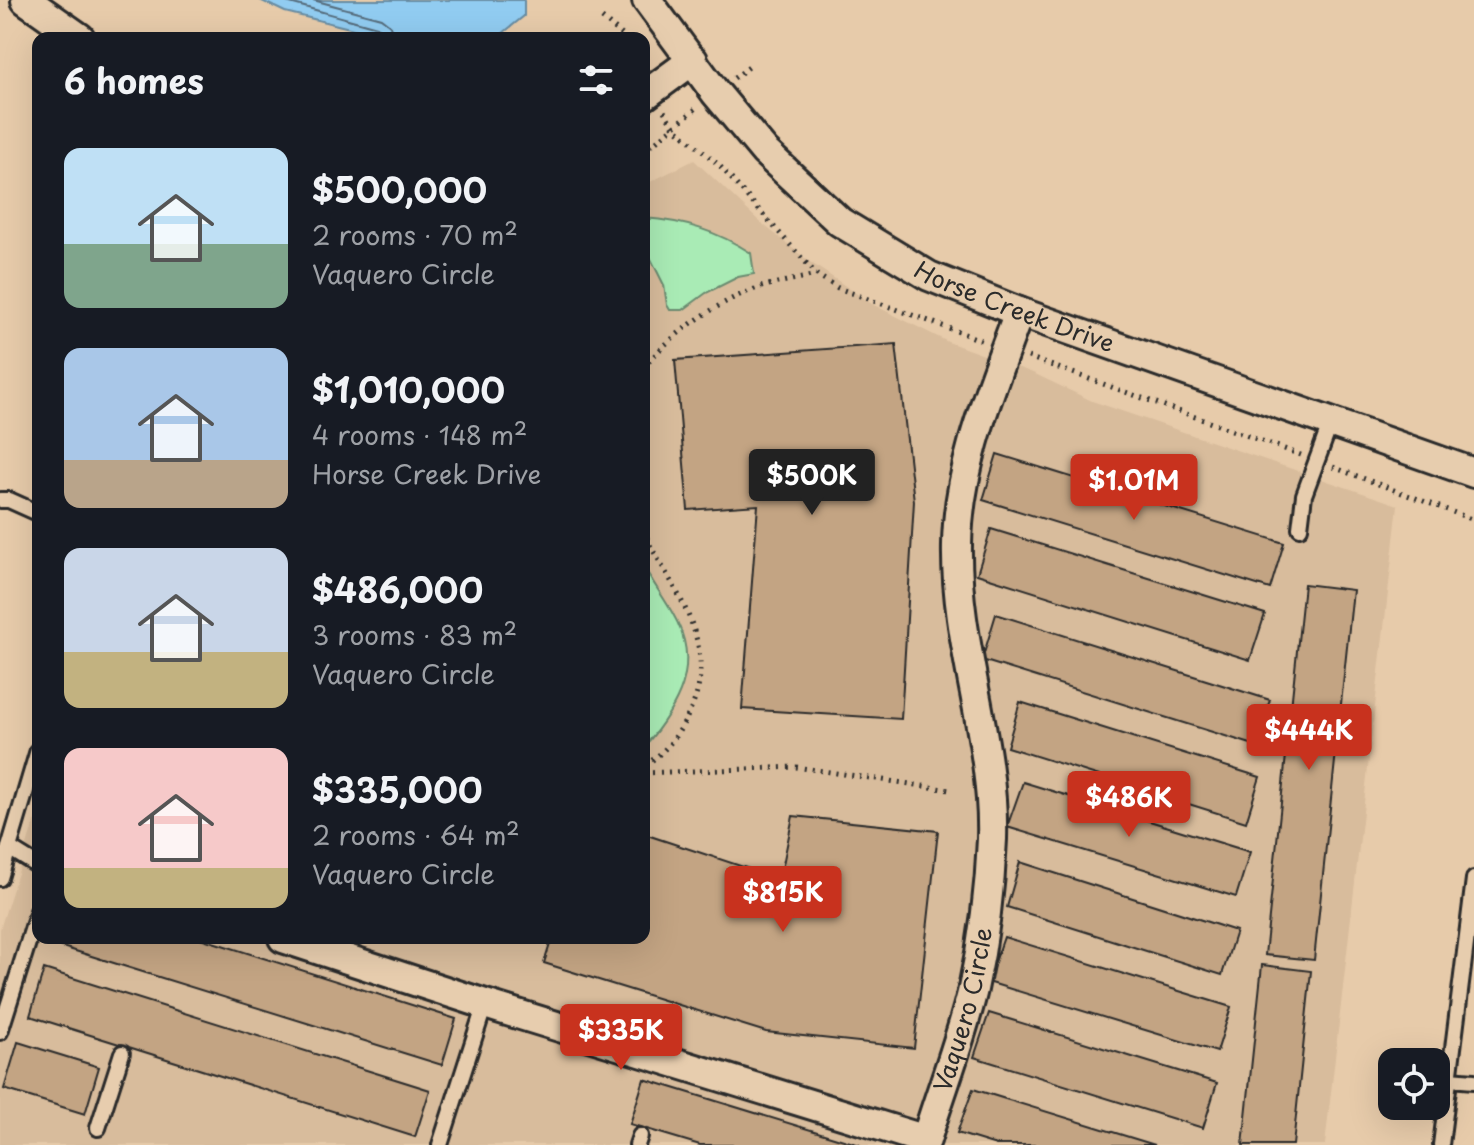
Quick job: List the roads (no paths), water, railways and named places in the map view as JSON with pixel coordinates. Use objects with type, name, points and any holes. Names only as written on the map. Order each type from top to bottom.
[{"type":"street","points":[[26,0],[71,32]]},
{"type":"street","name":"Horse Creek Drive","points":[[647,0],[715,92],[765,152],[840,222],[929,276],[1019,312],[1474,473]]},
{"type":"street","points":[[650,92],[693,60]]},
{"type":"street","name":"Vaquero Circle","points":[[301,944],[925,1142],[972,992],[987,912],[992,835],[985,754],[958,585],[956,543],[977,426],[1019,312]]},
{"type":"lane","points":[[1300,528],[1304,495],[1331,422]]},
{"type":"lane","points":[[0,500],[9,500],[32,510]]},
{"type":"lane","points":[[0,878],[32,770]]},
{"type":"lane","points":[[9,848],[32,862]]},
{"type":"lane","points":[[1474,879],[1467,1000],[1450,1079],[1474,1081]]},
{"type":"lane","points":[[0,1032],[32,930]]},
{"type":"lane","points":[[440,1145],[485,1004]]},
{"type":"lane","points":[[98,1128],[122,1053]]},
{"type":"lane","points":[[1441,1145],[1444,1120]]},
{"type":"water","points":[[260,0],[524,0],[524,16],[504,32],[366,32],[285,12]]}]
